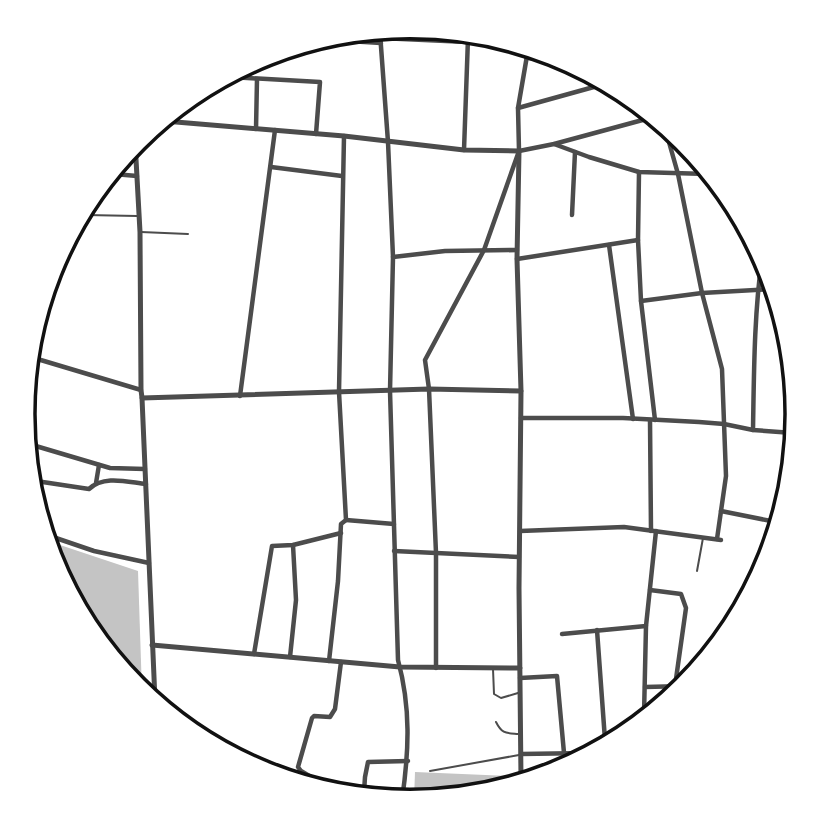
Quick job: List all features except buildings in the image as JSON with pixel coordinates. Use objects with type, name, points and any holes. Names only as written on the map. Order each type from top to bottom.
[{"type":"street","points":[[380,40],[393,257],[390,391],[398,660],[405,687],[408,722],[408,761],[404,789]]},
{"type":"street","points":[[464,150],[468,43]]},
{"type":"street","points":[[521,772],[518,108],[527,58]]},
{"type":"street","points":[[244,78],[320,82],[316,134]]},
{"type":"street","points":[[256,129],[257,79]]},
{"type":"street","points":[[518,108],[594,87]]},
{"type":"street","points":[[175,122],[344,136],[464,150],[519,151],[642,119]]},
{"type":"street","points":[[240,396],[275,130]]},
{"type":"street","points":[[344,136],[339,392],[346,520]]},
{"type":"street","points":[[554,144],[639,172],[698,174]]},
{"type":"street","points":[[520,531],[624,527],[719,539],[726,476],[722,369],[702,293],[669,144]]},
{"type":"street","points":[[436,668],[436,553],[429,389],[425,360],[484,250],[519,151]]},
{"type":"street","points":[[572,215],[575,152]]},
{"type":"street","points":[[136,159],[140,232],[141,390],[154,688]]},
{"type":"street","points":[[271,167],[342,176]]},
{"type":"street","points":[[639,172],[641,301],[653,420],[653,531],[646,626],[644,707]]},
{"type":"street","points":[[122,175],[137,176]]},
{"type":"street","points":[[517,259],[638,240]]},
{"type":"street","points":[[609,245],[633,419]]},
{"type":"street","points":[[393,257],[445,251],[517,250]]},
{"type":"street","points":[[753,430],[759,279]]},
{"type":"street","points":[[641,301],[763,289]]},
{"type":"street","points":[[39,359],[141,390]]},
{"type":"street","points":[[142,398],[429,389],[521,391]]},
{"type":"street","points":[[521,418],[653,420],[724,424],[784,432]]},
{"type":"street","points":[[37,446],[110,468],[145,469]]},
{"type":"street","points":[[96,483],[99,465]]},
{"type":"street","points":[[41,482],[89,489],[96,483],[105,481],[146,484]]},
{"type":"street","points":[[721,512],[769,521]]},
{"type":"street","points":[[329,661],[341,524],[346,520],[394,524]]},
{"type":"street","points":[[254,654],[272,546],[293,545],[341,533]]},
{"type":"street","points":[[56,538],[94,551],[149,563]]},
{"type":"street","points":[[290,657],[296,600],[293,545]]},
{"type":"street","points":[[394,551],[519,556]]},
{"type":"street","points":[[650,590],[681,594],[686,608],[676,678]]},
{"type":"street","points":[[562,634],[646,626]]},
{"type":"street","points":[[597,630],[605,734]]},
{"type":"street","points":[[152,645],[400,667],[520,668]]},
{"type":"street","points":[[308,774],[298,767],[312,718],[330,717],[335,709],[341,662]]},
{"type":"street","points":[[520,678],[557,676],[564,753]]},
{"type":"street","points":[[645,687],[667,686]]},
{"type":"street","points":[[521,754],[569,753]]},
{"type":"street","points":[[364,786],[368,762],[408,761]]},
{"type":"lane","points":[[92,215],[138,216]]},
{"type":"lane","points":[[140,232],[188,234]]},
{"type":"lane","points":[[697,571],[704,537]]},
{"type":"lane","points":[[493,668],[494,694],[501,698],[520,693]]},
{"type":"lane","points":[[496,722],[503,732],[520,734]]},
{"type":"lane","points":[[430,771],[521,754]]}]
